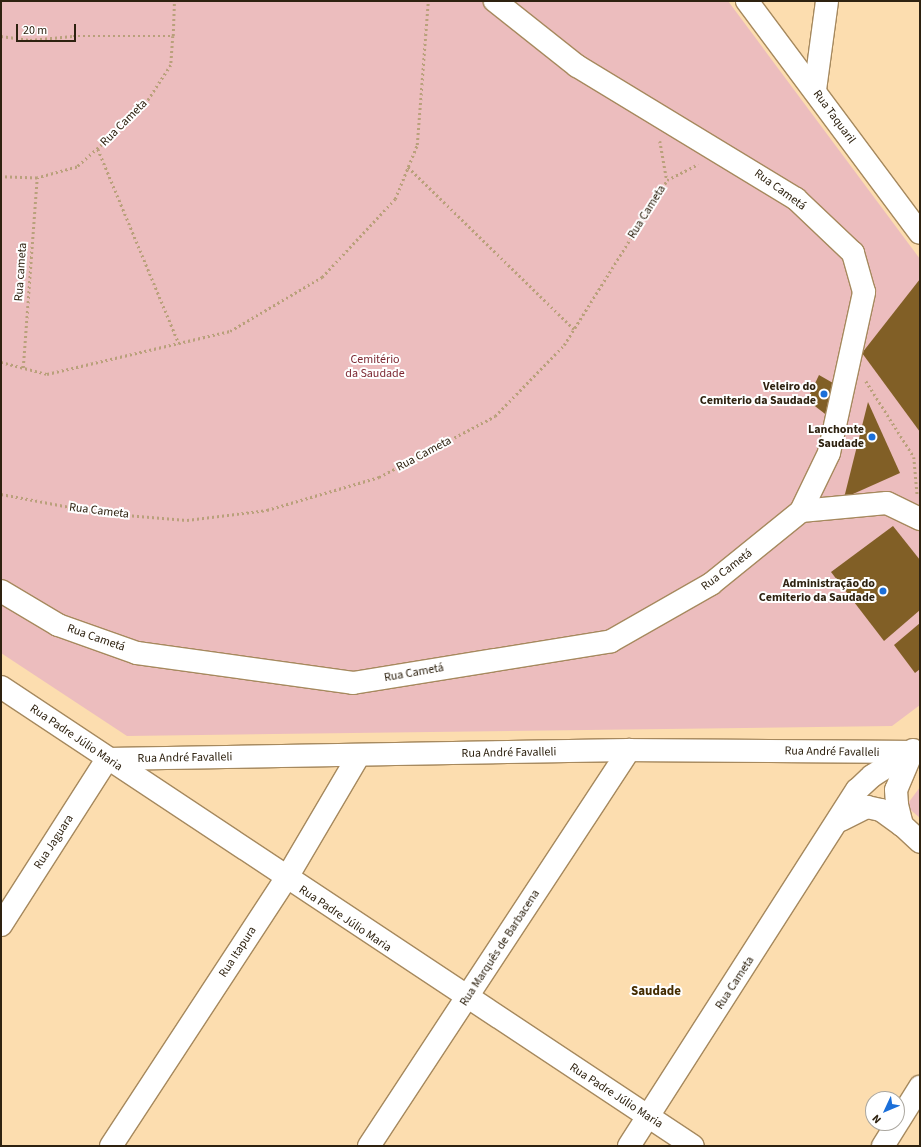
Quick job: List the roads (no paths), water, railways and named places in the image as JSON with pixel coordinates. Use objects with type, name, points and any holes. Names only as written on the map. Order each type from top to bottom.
[{"type":"street","name":"Rua Cametá","points":[[1,591],[58,625],[137,653],[353,683],[611,642],[711,584],[801,511],[829,453],[864,292],[853,253],[796,199],[722,152],[577,66],[495,1]]},
{"type":"street","name":"Rua Taquaril","points":[[747,1],[815,90],[920,234]]},
{"type":"street","points":[[815,90],[827,1]]},
{"type":"street","points":[[801,511],[887,503],[919,518]]},
{"type":"street","name":"Rua Padre Júlio Maria","points":[[1,687],[286,879],[692,1146]]},
{"type":"street","points":[[902,825],[896,790],[915,748]]},
{"type":"street","name":"Rua André Favalleli","points":[[107,759],[629,750],[915,748]]},
{"type":"street","name":"Rua Cameta","points":[[628,1146],[840,820],[857,790],[872,776],[915,748]]},
{"type":"street","name":"Rua Marquês de Barbacena","points":[[369,1146],[467,999],[629,750]]},
{"type":"street","name":"Rua Itapura","points":[[111,1146],[286,879],[359,755]]},
{"type":"street","name":"Rua Jaguara","points":[[1,925],[107,759]]},
{"type":"street","points":[[840,820],[867,807],[881,810],[902,825],[920,842]]},
{"type":"street","points":[[883,1146],[920,1087]]},
{"type":"place","name":"Veleiro do Cemiterio da Saudade","points":[[824,394]]},
{"type":"place","name":"Lanchonte Saudade","points":[[872,437]]},
{"type":"place","name":"Administração do Cemiterio da Saudade","points":[[883,591]]},
{"type":"district","name":"Saudade","points":[[656,991]]},
{"type":"park label","name":"Cemitério da Saudade","points":[[375,367]]}]
